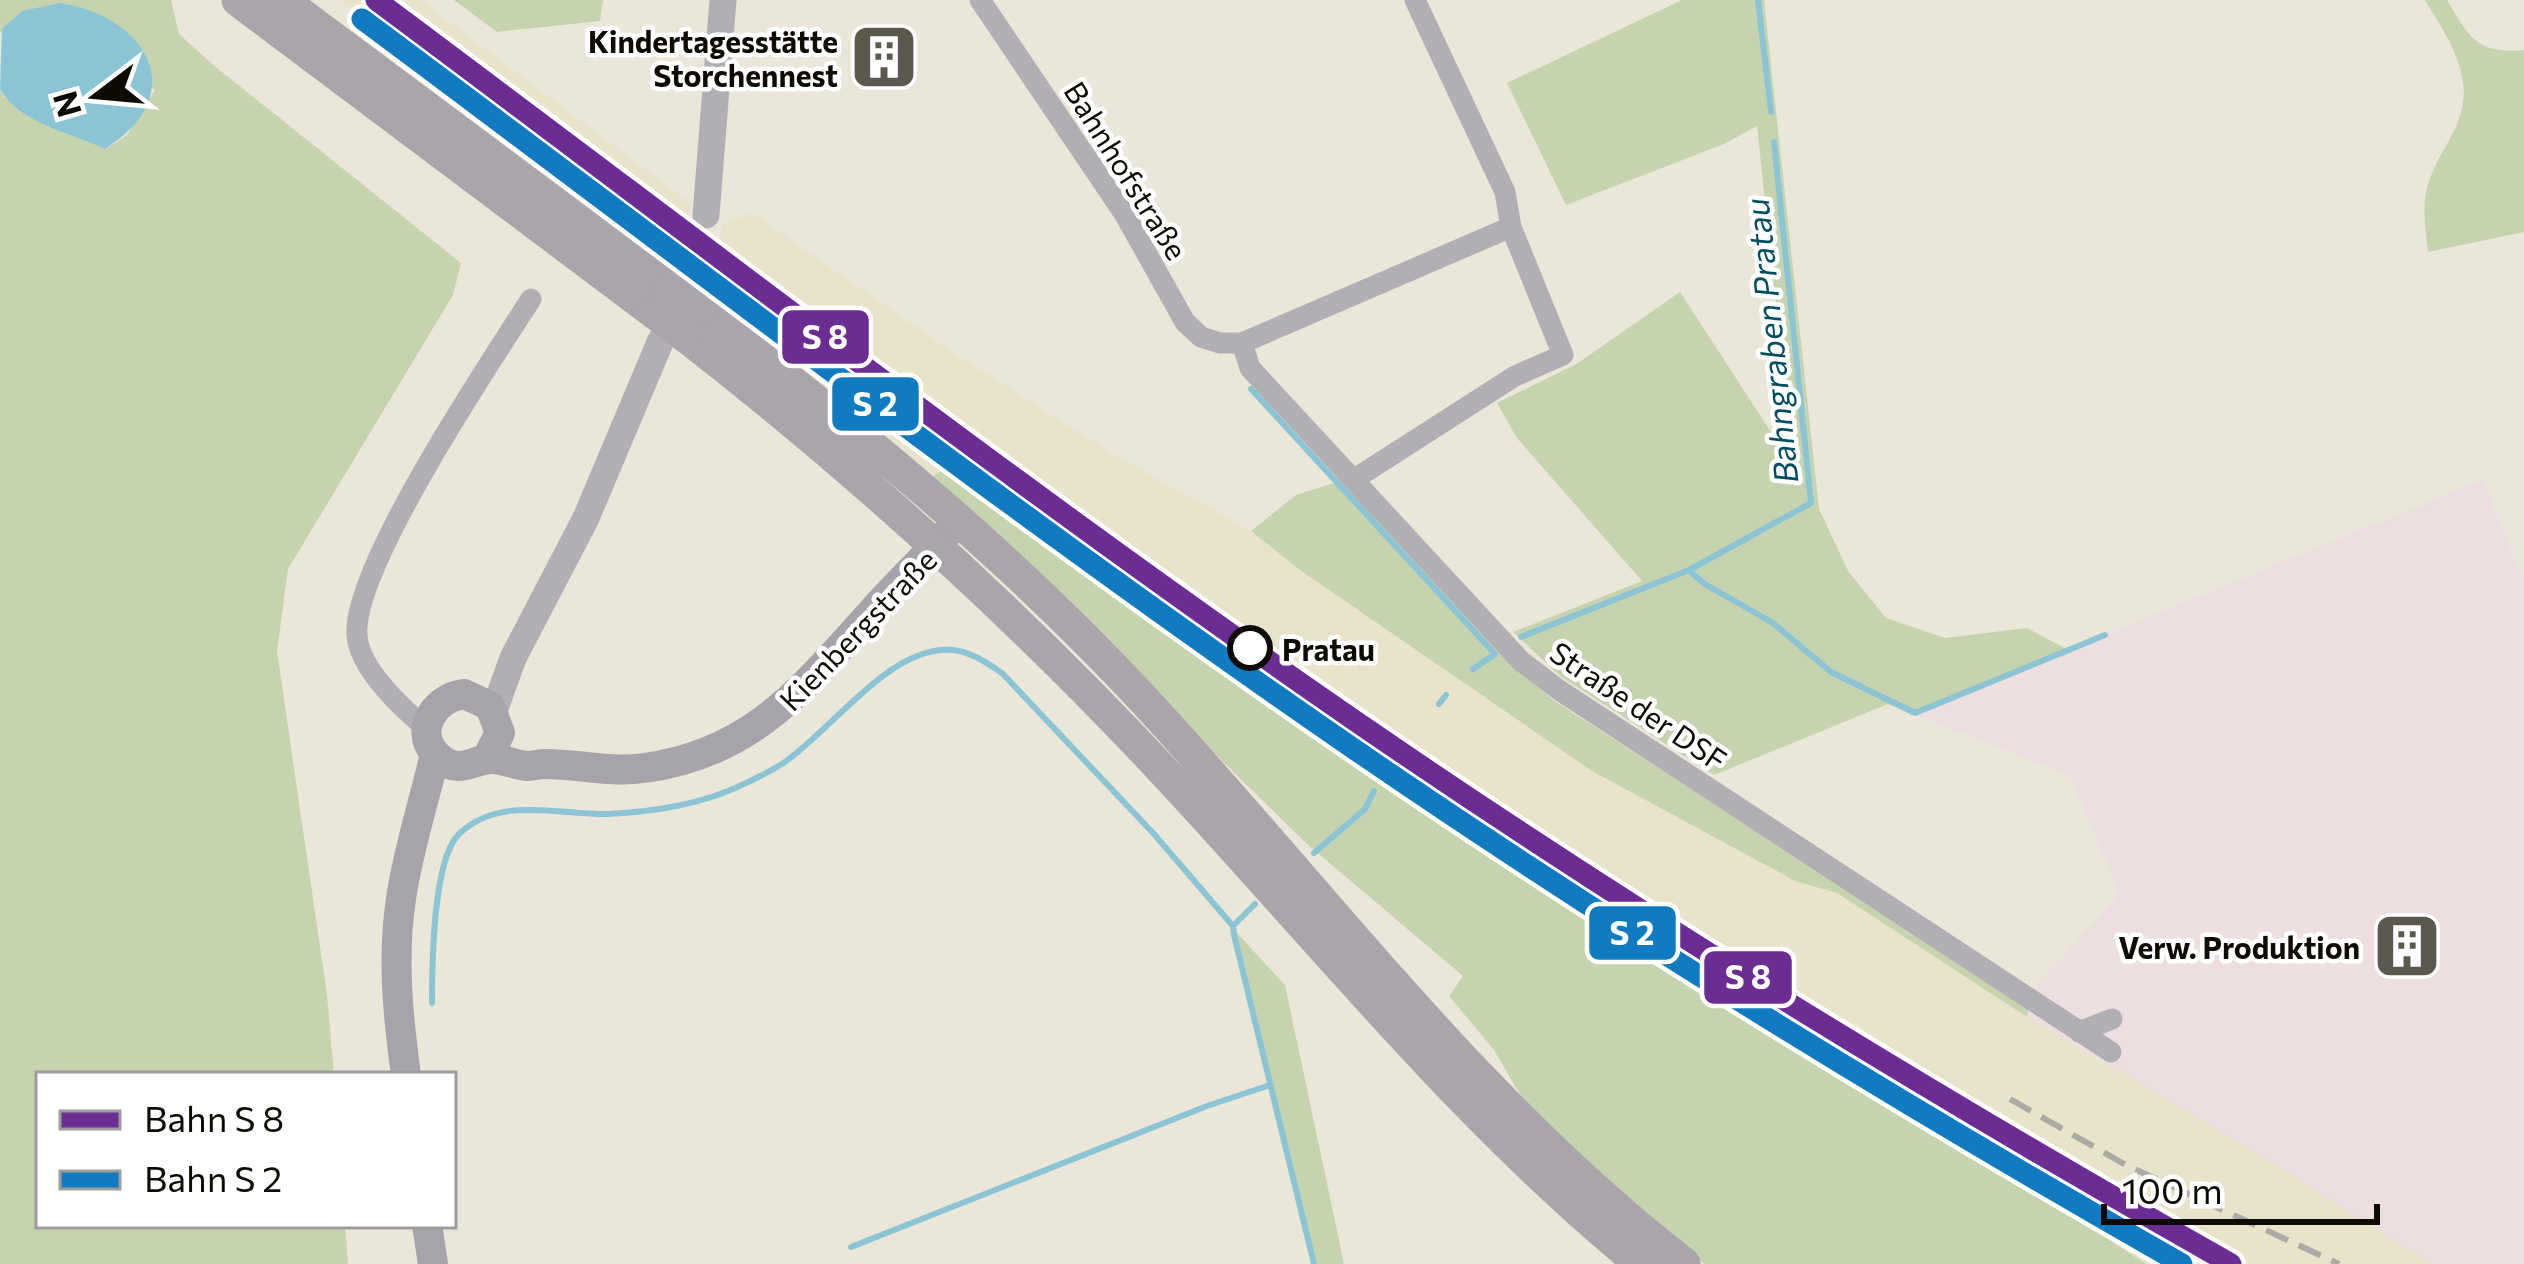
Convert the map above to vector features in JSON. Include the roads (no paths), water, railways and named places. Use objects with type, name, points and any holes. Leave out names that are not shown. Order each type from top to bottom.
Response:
[{"type":"main road","points":[[238,0],[819,403],[948,533],[1444,1082],[1532,1169],[1641,1264]]},
{"type":"main road","points":[[282,0],[678,302]]},
{"type":"main road","points":[[948,533],[1139,695],[1428,1026],[1503,1105],[1613,1207],[1684,1264]]},
{"type":"main road","name":"Kienbergstraße","points":[[444,730],[481,699],[494,734],[536,753],[541,763],[596,771],[692,758],[743,735],[794,699],[948,533]]},
{"type":"main road","points":[[444,730],[473,766],[494,734]]},
{"type":"main road","points":[[406,1072],[395,959],[401,895],[444,730]]},
{"type":"main road","points":[[427,1228],[433,1264]]},
{"type":"street","points":[[706,215],[723,0]]},
{"type":"street","name":"Bahnhofstraße","points":[[980,0],[1124,215],[1185,322],[1202,337],[1242,343]]},
{"type":"street","points":[[1356,478],[1515,376],[1563,355],[1511,227],[1505,192],[1415,0]]},
{"type":"street","points":[[1242,343],[1511,227]]},
{"type":"street","name":"Kienbergstraße","points":[[444,730],[374,676],[359,646],[357,614],[367,581],[407,503],[531,299]]},
{"type":"street","points":[[444,730],[529,621],[586,518],[678,302]]},
{"type":"street","name":"Straße der DSF","points":[[1242,343],[1250,368],[1489,628],[1559,691],[2111,1052]]},
{"type":"street","points":[[494,734],[529,621]]},
{"type":"street","points":[[2079,1032],[2112,1019]]},
{"type":"water","points":[[60,3],[115,23],[135,40],[148,60],[152,82],[147,104],[132,127],[105,149],[32,119],[0,89],[2,29],[22,11]]},
{"type":"waterway","name":"Bahngraben Pratau","points":[[1758,0],[1771,112]]},
{"type":"waterway","name":"Bahngraben Pratau","points":[[1521,637],[1689,570],[1811,503],[1774,142]]},
{"type":"waterway","points":[[1251,389],[1495,654],[1473,669]]},
{"type":"waterway","points":[[1689,570],[1773,623],[1831,672],[1915,713],[2105,635]]},
{"type":"waterway","points":[[432,1003],[436,914],[444,866],[459,834],[475,822],[511,811],[640,812],[718,795],[782,764],[884,675],[930,652],[967,653],[1002,673],[1154,834],[1233,926]]},
{"type":"waterway","name":"Bahngraben Pratau","points":[[1439,704],[1446,695]]},
{"type":"waterway","name":"Bahngraben Pratau","points":[[1314,853],[1365,809],[1374,791]]},
{"type":"waterway","name":"Bahngraben Pratau","points":[[1255,904],[1233,926],[1234,935],[1314,1264]]},
{"type":"waterway","points":[[851,1247],[1270,1085]]},
{"type":"railway","points":[[2010,1099],[2126,1165],[2339,1264]]},
{"type":"place","name":"Kindertagesstätte Storchennest","points":[[884,57]]},
{"type":"place","name":"Pratau","points":[[1250,648]]},
{"type":"place","name":"Verw. Produktion","points":[[2407,946]]}]
